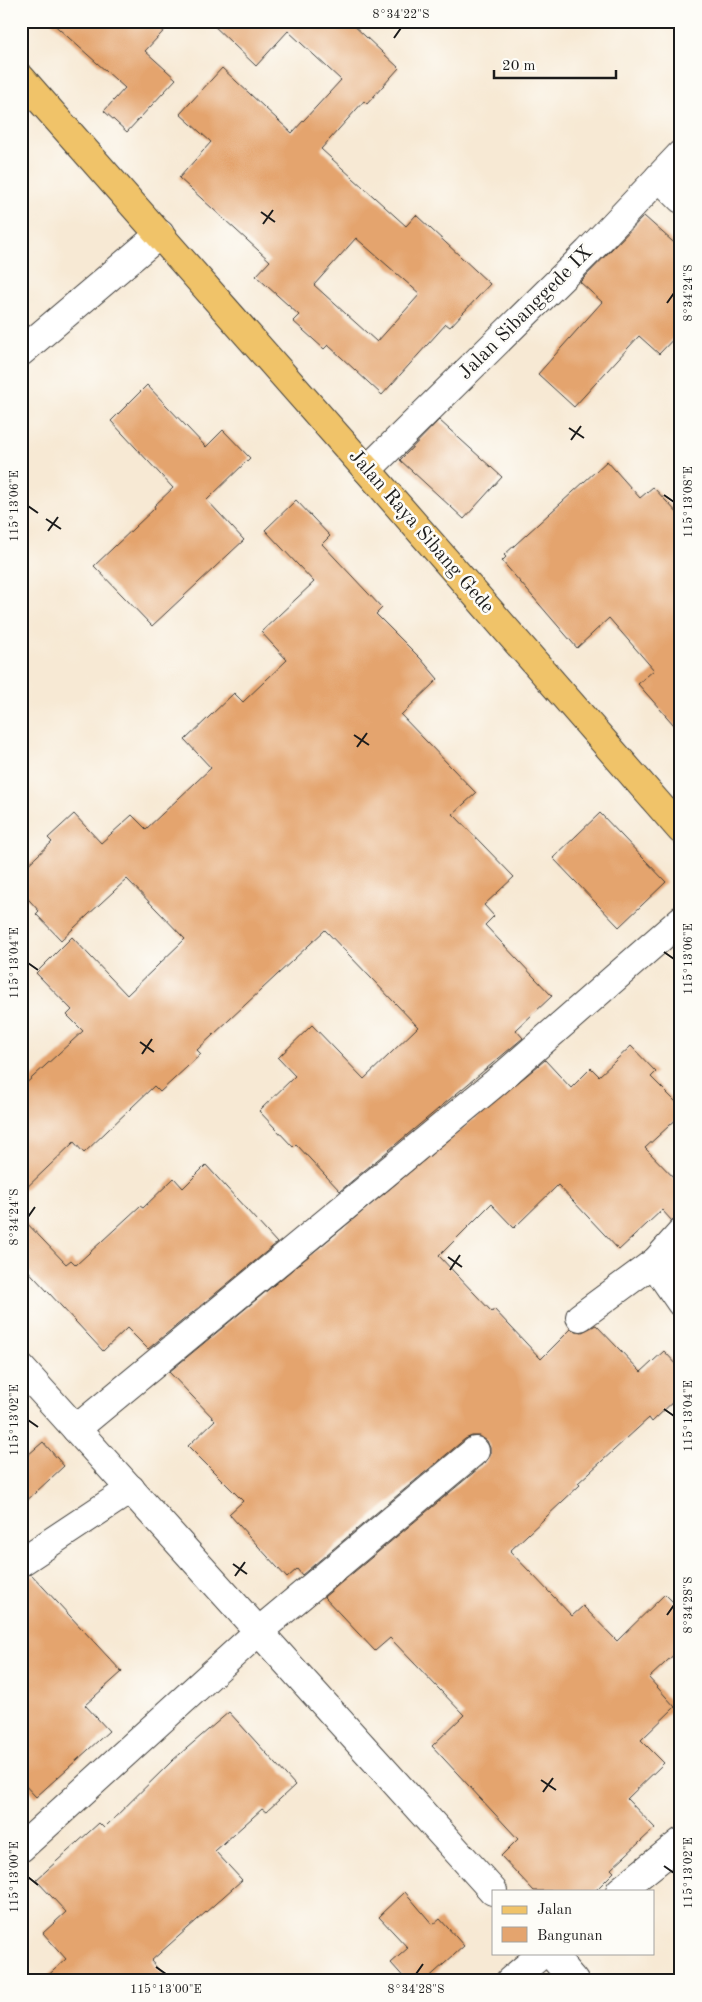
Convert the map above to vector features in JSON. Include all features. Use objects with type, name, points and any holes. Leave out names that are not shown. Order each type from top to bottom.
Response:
[{"type":"main road","name":"Jalan Raya Sibang Gede","points":[[21,78],[368,470],[681,830]]},
{"type":"street","name":"Jalan Sibanggede IX","points":[[368,470],[588,252],[681,154]]},
{"type":"street","points":[[659,177],[681,199]]},
{"type":"street","points":[[21,352],[160,234]]},
{"type":"street","points":[[76,1429],[488,1089],[681,920]]},
{"type":"street","points":[[580,1317],[656,1261],[681,1233]]},
{"type":"street","points":[[656,1261],[681,1303]]},
{"type":"street","points":[[21,1368],[493,1890]]},
{"type":"street","points":[[21,1848],[259,1630],[475,1451]]},
{"type":"street","points":[[21,1562],[131,1488]]},
{"type":"street","points":[[621,1890],[681,1842]]},
{"type":"street","points":[[510,1981],[542,1954]]},
{"type":"street","points":[[551,1954],[574,1981]]},
{"type":"building","points":[[50,21],[173,21],[145,51],[176,79],[127,132],[104,111],[125,88]]},
{"type":"building","points":[[209,21],[349,21],[399,68],[367,104],[364,101],[321,149],[406,226],[416,215],[490,284],[450,327],[446,324],[382,395],[328,345],[324,349],[293,321],[299,315],[256,276],[270,261],[179,178],[211,142],[180,114],[222,68],[292,133],[341,80],[288,31],[256,66]],"holes":[[[356,238],[420,294],[377,342],[314,285]]]},
{"type":"building","points":[[644,216],[681,249],[681,331],[659,354],[639,336],[574,407],[538,374],[602,302],[580,282]]},
{"type":"building","points":[[147,385],[206,447],[223,430],[250,458],[207,500],[244,540],[152,626],[94,566],[155,508],[154,506],[173,488],[111,421]]},
{"type":"building","points":[[439,420],[502,477],[464,519],[400,460]]},
{"type":"building","points":[[607,461],[640,498],[653,487],[681,517],[681,733],[638,684],[654,670],[609,618],[577,648],[502,561],[506,557],[504,555]]},
{"type":"building","points":[[296,500],[330,536],[322,544],[382,608],[376,614],[421,659],[438,679],[401,715],[476,793],[453,814],[514,877],[484,905],[494,916],[485,925],[552,996],[516,1030],[523,1038],[340,1191],[296,1144],[293,1147],[259,1111],[295,1076],[278,1058],[312,1025],[364,1079],[418,1027],[325,930],[197,1050],[201,1054],[160,1092],[154,1086],[84,1153],[74,1142],[21,1193],[21,1088],[83,1031],[67,1015],[72,1010],[36,973],[72,937],[127,995],[185,939],[127,879],[61,940],[36,914],[39,911],[21,891],[21,871],[52,842],[48,838],[74,814],[101,843],[132,815],[146,829],[211,768],[185,740],[234,693],[243,702],[287,660],[261,632],[314,582],[265,530]]},
{"type":"building","points":[[600,813],[666,882],[619,927],[553,858]]},
{"type":"building","points":[[631,1046],[656,1072],[651,1077],[681,1107],[681,1115],[645,1148],[681,1185],[681,1218],[672,1221],[662,1210],[619,1250],[558,1185],[514,1228],[491,1204],[439,1256],[492,1312],[494,1309],[541,1359],[571,1329],[582,1332],[596,1325],[641,1372],[664,1351],[681,1369],[681,1394],[652,1422],[649,1418],[578,1483],[580,1485],[510,1551],[572,1616],[583,1606],[617,1641],[665,1594],[681,1610],[681,1648],[649,1678],[675,1707],[641,1740],[664,1763],[627,1799],[655,1828],[611,1869],[614,1872],[596,1890],[533,1890],[501,1856],[518,1839],[432,1746],[464,1715],[390,1638],[375,1651],[324,1597],[485,1463],[490,1456],[490,1448],[487,1441],[480,1436],[472,1436],[465,1439],[302,1575],[297,1569],[287,1578],[229,1514],[243,1501],[188,1446],[215,1420],[169,1372],[545,1060],[571,1088],[591,1068],[599,1076]]},
{"type":"building","points":[[206,1165],[277,1243],[148,1349],[127,1328],[103,1351],[21,1263],[21,1217],[66,1264],[71,1260],[76,1265],[140,1206],[143,1208],[174,1178],[183,1188]]},
{"type":"building","points":[[43,1442],[64,1466],[21,1506],[21,1461]]},
{"type":"building","points":[[31,1574],[122,1672],[85,1705],[109,1731],[36,1797],[21,1781],[21,1578]]},
{"type":"building","points":[[229,1712],[295,1785],[266,1812],[262,1809],[215,1851],[242,1880],[151,1961],[169,1981],[42,1981],[66,1959],[43,1933],[66,1912],[36,1880],[99,1823],[104,1828],[173,1760]]},
{"type":"building","points":[[405,1892],[433,1925],[440,1919],[464,1946],[425,1981],[407,1981],[391,1963],[408,1948],[379,1917]]}]
